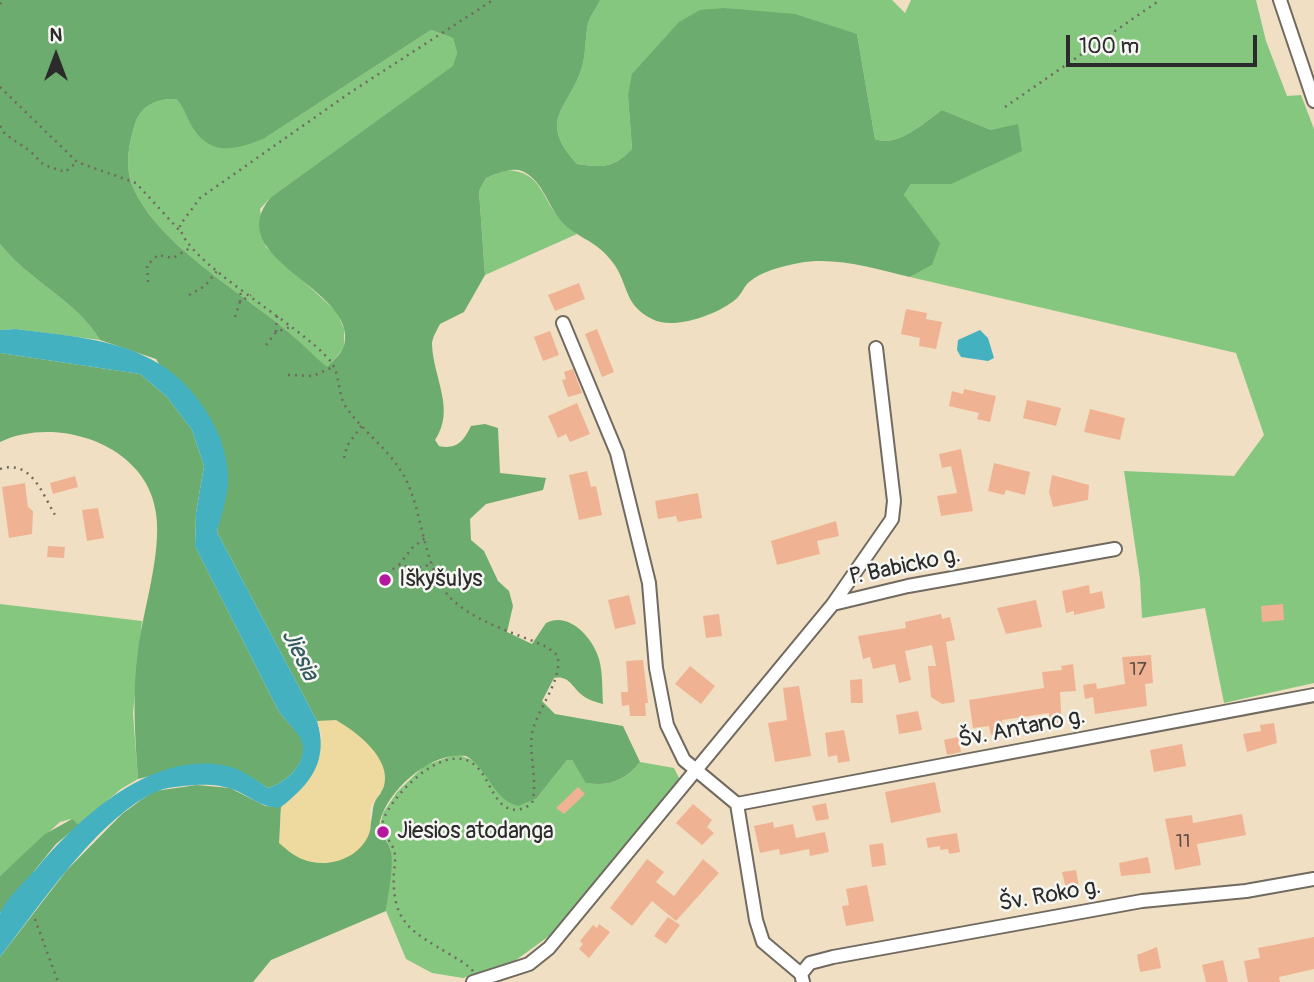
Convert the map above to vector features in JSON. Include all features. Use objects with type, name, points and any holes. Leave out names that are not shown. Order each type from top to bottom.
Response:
[{"type":"street","points":[[1280,0],[1314,101]]},
{"type":"street","points":[[563,323],[617,453],[649,583],[656,668],[667,725],[684,760],[737,804],[756,920],[764,942],[802,978]]},
{"type":"street","points":[[832,604],[892,519],[894,501],[876,348]]},
{"type":"street","name":"P. Babicko g.","points":[[475,981],[529,964],[549,948],[832,604],[908,586],[1115,549]]},
{"type":"street","name":"Šv. Antano g.","points":[[737,804],[1314,695]]},
{"type":"street","name":"Šv. Roko g.","points":[[802,978],[810,963],[834,957],[1142,901],[1246,891],[1314,878]]},
{"type":"path","points":[[0,4],[3,0]]},
{"type":"path","points":[[180,231],[184,216],[200,198],[361,85],[493,0]]},
{"type":"path","points":[[1005,107],[1160,0]]},
{"type":"path","points":[[0,87],[78,162],[136,183],[180,231],[190,248],[293,326],[333,367],[344,405],[387,451],[406,478],[433,564],[454,602],[557,654],[559,673],[532,730],[535,782],[532,803],[527,808],[510,809],[503,805],[471,762],[458,758],[445,759],[431,765],[416,777],[383,822],[383,832],[395,852],[394,901],[403,923],[469,966],[475,981]]},
{"type":"path","points":[[0,126],[5,134],[30,150],[44,165],[65,172],[78,162]]},
{"type":"path","points":[[148,282],[147,265],[158,256],[173,258],[190,248]]},
{"type":"path","points":[[189,295],[205,286],[217,271]]},
{"type":"path","points":[[234,317],[240,302],[240,288]]},
{"type":"path","points":[[240,302],[251,295]]},
{"type":"path","points":[[276,332],[277,314]]},
{"type":"path","points":[[266,345],[276,332],[293,326]]},
{"type":"path","points":[[288,375],[313,376],[333,367]]},
{"type":"path","points":[[344,458],[347,446],[362,425]]},
{"type":"path","points":[[0,469],[14,467],[31,474],[55,515]]},
{"type":"path","points":[[385,580],[387,573],[399,565],[412,548],[425,538]]},
{"type":"path","points":[[399,565],[416,568],[433,564]]},
{"type":"path","points":[[35,919],[58,982]]},
{"type":"green space","points":[[0,0],[600,0],[588,24],[582,67],[559,114],[557,124],[565,148],[577,164],[594,166],[613,163],[632,149],[628,96],[632,74],[679,22],[700,10],[724,8],[795,14],[857,34],[875,139],[884,141],[901,137],[942,110],[991,130],[1018,124],[1022,151],[951,184],[911,184],[904,195],[940,243],[932,265],[910,277],[841,262],[799,263],[773,269],[754,278],[736,299],[719,310],[695,319],[672,323],[652,319],[636,308],[619,272],[607,255],[564,224],[539,185],[529,175],[513,170],[486,178],[479,191],[485,275],[464,312],[440,324],[432,342],[444,405],[444,417],[435,440],[439,446],[450,447],[462,440],[471,426],[485,424],[498,428],[500,473],[546,478],[543,490],[486,504],[470,519],[471,540],[484,551],[498,581],[509,591],[513,606],[507,632],[532,644],[546,623],[563,621],[586,635],[596,651],[601,670],[603,704],[584,697],[563,678],[554,678],[542,701],[555,714],[623,726],[640,762],[623,778],[610,783],[594,784],[586,783],[572,760],[567,760],[537,798],[518,806],[502,797],[474,761],[466,756],[453,756],[426,765],[392,796],[380,821],[380,829],[390,847],[392,858],[386,911],[271,960],[253,982],[0,982],[0,957],[67,870],[122,814],[155,791],[197,785],[230,788],[265,806],[281,807],[280,843],[305,859],[324,862],[343,859],[358,848],[368,832],[374,804],[381,793],[336,721],[317,721],[217,532],[228,480],[156,359],[100,340],[79,314],[24,269],[0,244]],"holes":[[[431,30],[453,38],[457,53],[453,66],[271,197],[260,219],[262,239],[275,257],[332,307],[343,326],[344,346],[327,367],[292,335],[179,246],[142,204],[131,182],[128,160],[131,138],[138,117],[151,104],[176,99],[197,134],[206,142],[223,148],[243,146],[265,138]]]},
{"type":"green space","points":[[600,0],[892,0],[905,13],[911,0],[1256,0],[1266,41],[1287,96],[1301,95],[1314,129],[1314,683],[1224,703],[1205,608],[1142,618],[1140,579],[1124,471],[1234,476],[1264,435],[1236,353],[910,277],[932,265],[904,195],[911,184],[951,184],[991,130],[942,110],[901,137],[884,141],[875,139],[857,34],[724,8],[628,96],[632,149],[619,160],[607,165],[577,164],[565,148],[557,124],[559,114],[582,67],[588,24]]},
{"type":"green space","points":[[431,30],[453,38],[457,53],[454,66],[271,197],[260,209],[266,247],[337,312],[344,329],[344,348],[327,368],[292,335],[179,247],[159,226],[143,205],[129,175],[128,160],[133,131],[138,117],[146,107],[157,101],[176,99],[185,109],[190,123],[265,138]]},
{"type":"green space","points":[[507,170],[527,175],[534,181],[559,218],[577,234],[485,275],[479,191],[486,178]]},
{"type":"green space","points":[[0,244],[24,269],[79,314],[100,340],[16,329],[0,330]]},
{"type":"green space","points":[[0,353],[140,374],[167,397],[192,430],[204,466],[196,513],[195,546],[278,710],[302,741],[302,758],[284,780],[268,788],[249,776],[191,766],[138,779],[136,667],[154,564],[157,529],[156,513],[149,489],[136,469],[117,453],[72,434],[22,434],[0,442]]},
{"type":"green space","points":[[0,604],[142,621],[133,713],[138,779],[121,789],[79,825],[71,819],[60,822],[0,876]]},
{"type":"green space","points":[[456,754],[475,761],[486,774],[537,798],[567,760],[572,760],[587,783],[616,781],[640,762],[674,768],[680,780],[549,936],[512,963],[463,978],[432,973],[406,959],[386,911],[391,850],[380,826],[383,813],[397,792],[424,766]]},
{"type":"green space","points":[[72,819],[79,825],[56,844],[0,913],[0,876],[45,834]]},
{"type":"sand","points":[[336,720],[363,739],[378,756],[385,776],[384,786],[371,807],[370,831],[360,848],[352,855],[332,862],[312,862],[296,856],[279,843],[281,807],[296,795],[322,736],[317,721]]},
{"type":"water","points":[[16,329],[99,341],[148,358],[170,371],[190,390],[208,414],[222,446],[228,471],[227,493],[217,532],[317,721],[321,748],[315,770],[309,780],[281,807],[262,804],[228,788],[204,785],[163,789],[132,806],[90,844],[0,957],[0,914],[6,903],[75,827],[122,790],[148,776],[175,767],[203,763],[231,767],[268,788],[291,774],[303,750],[296,732],[278,710],[195,546],[196,513],[204,466],[192,430],[167,397],[140,374],[0,353],[0,330]]},
{"type":"water","points":[[980,330],[988,338],[994,358],[988,361],[961,357],[957,350],[958,340]]},
{"type":"building","points":[[579,283],[585,299],[555,311],[548,295]]},
{"type":"building","points":[[906,309],[927,313],[926,319],[942,322],[936,349],[919,346],[920,338],[901,334]]},
{"type":"building","points":[[597,329],[614,372],[602,377],[585,334]]},
{"type":"building","points":[[550,331],[559,355],[543,361],[534,337]]},
{"type":"building","points":[[573,369],[582,393],[568,397],[562,380],[566,379],[564,372]]},
{"type":"building","points":[[964,389],[996,396],[990,422],[977,419],[979,413],[949,406],[952,391],[963,394]]},
{"type":"building","points":[[1027,400],[1061,408],[1056,426],[1023,418]]},
{"type":"building","points":[[577,403],[590,434],[570,442],[566,434],[558,438],[548,416]]},
{"type":"building","points":[[1090,409],[1125,418],[1120,440],[1084,432]]},
{"type":"building","points":[[961,449],[973,511],[941,516],[937,496],[957,493],[951,466],[942,468],[939,454]]},
{"type":"building","points":[[994,463],[1030,472],[1025,495],[1006,490],[1004,495],[988,491]]},
{"type":"building","points":[[587,471],[591,487],[596,486],[602,515],[579,520],[569,475]]},
{"type":"building","points":[[1052,475],[1089,485],[1088,500],[1053,507],[1049,492]]},
{"type":"building","points":[[75,476],[78,487],[53,494],[50,483]]},
{"type":"building","points":[[25,483],[28,507],[33,511],[32,534],[9,538],[2,487]]},
{"type":"building","points":[[698,493],[702,518],[678,522],[676,516],[658,519],[655,501]]},
{"type":"building","points":[[98,508],[104,538],[87,541],[82,510]]},
{"type":"building","points":[[836,521],[839,536],[817,541],[820,554],[777,565],[771,541]]},
{"type":"building","points":[[48,546],[65,547],[64,558],[47,557]]},
{"type":"building","points":[[1089,585],[1090,594],[1102,591],[1105,608],[1074,615],[1074,611],[1066,613],[1062,591]]},
{"type":"building","points":[[629,595],[636,624],[615,629],[608,600]]},
{"type":"building","points":[[1036,600],[1042,627],[1006,634],[997,608]]},
{"type":"building","points":[[1283,604],[1284,620],[1262,622],[1261,606]]},
{"type":"building","points":[[719,614],[722,636],[706,638],[703,616]]},
{"type":"building","points":[[941,614],[942,619],[950,617],[955,640],[946,642],[955,702],[942,704],[931,697],[928,666],[936,666],[932,645],[905,651],[911,680],[899,683],[895,664],[873,669],[870,657],[863,659],[858,636],[906,628],[905,622]]},
{"type":"building","points":[[1151,655],[1153,683],[1145,684],[1147,706],[1095,714],[1093,697],[1085,699],[1083,685],[1096,683],[1097,689],[1125,684],[1122,657]]},
{"type":"building","points":[[643,660],[648,703],[645,703],[646,716],[630,716],[629,705],[622,706],[621,692],[628,692],[626,661]]},
{"type":"building","points":[[1073,664],[1076,691],[1060,692],[1062,729],[1049,729],[1049,713],[1002,720],[1004,733],[991,735],[989,726],[973,728],[969,700],[1044,688],[1042,672],[1062,670],[1061,666]]},
{"type":"building","points":[[690,666],[715,686],[701,704],[675,684]]},
{"type":"building","points":[[862,679],[863,703],[851,703],[850,680]]},
{"type":"building","points":[[799,686],[811,756],[775,762],[768,723],[787,720],[783,688]]},
{"type":"building","points":[[918,711],[922,730],[899,734],[896,715]]},
{"type":"building","points":[[1274,723],[1277,743],[1247,752],[1243,734],[1261,731],[1260,725]]},
{"type":"building","points":[[844,730],[850,761],[838,763],[837,755],[828,757],[825,733]]},
{"type":"building","points":[[958,737],[961,752],[947,755],[944,740]]},
{"type":"building","points":[[1182,744],[1186,766],[1154,772],[1150,750]]},
{"type":"building","points":[[935,782],[941,812],[891,823],[885,792]]},
{"type":"building","points":[[578,787],[585,794],[564,814],[556,808]]},
{"type":"building","points":[[826,803],[829,819],[816,821],[812,806]]},
{"type":"building","points":[[693,804],[712,820],[707,827],[714,833],[702,845],[676,823]]},
{"type":"building","points":[[1242,814],[1246,835],[1197,844],[1201,865],[1175,870],[1165,819],[1192,815],[1193,823]]},
{"type":"building","points":[[773,822],[774,828],[793,824],[796,838],[825,832],[829,852],[810,856],[809,849],[780,855],[779,849],[760,853],[754,826]]},
{"type":"building","points":[[957,833],[960,852],[949,854],[948,849],[940,850],[940,846],[928,848],[926,838]]},
{"type":"building","points":[[883,843],[886,865],[872,867],[869,845]]},
{"type":"building","points":[[1148,857],[1151,873],[1121,876],[1119,863]]},
{"type":"building","points":[[647,859],[664,872],[656,882],[674,896],[703,859],[719,873],[676,921],[652,901],[632,926],[610,908]]},
{"type":"building","points":[[1076,870],[1079,887],[1066,889],[1062,872]]},
{"type":"building","points":[[867,885],[874,921],[846,926],[842,906],[849,905],[846,889]]},
{"type":"building","points":[[668,917],[680,925],[666,944],[654,936]]},
{"type":"building","points":[[599,924],[610,932],[589,958],[579,949],[583,944],[580,941],[593,925],[597,928]]},
{"type":"building","points":[[1314,937],[1314,969],[1279,977],[1280,982],[1248,982],[1244,961],[1260,958],[1258,948]]},
{"type":"building","points":[[1157,947],[1161,968],[1140,972],[1137,955]]},
{"type":"building","points":[[1223,960],[1228,982],[1206,982],[1202,965]]},
{"type":"place","name":"Iškyšulys","points":[[385,580]]},
{"type":"place","name":"Jiesios atodanga","points":[[383,832]]},
{"type":"water label","name":"Jiesia","points":[[299,655]]}]
